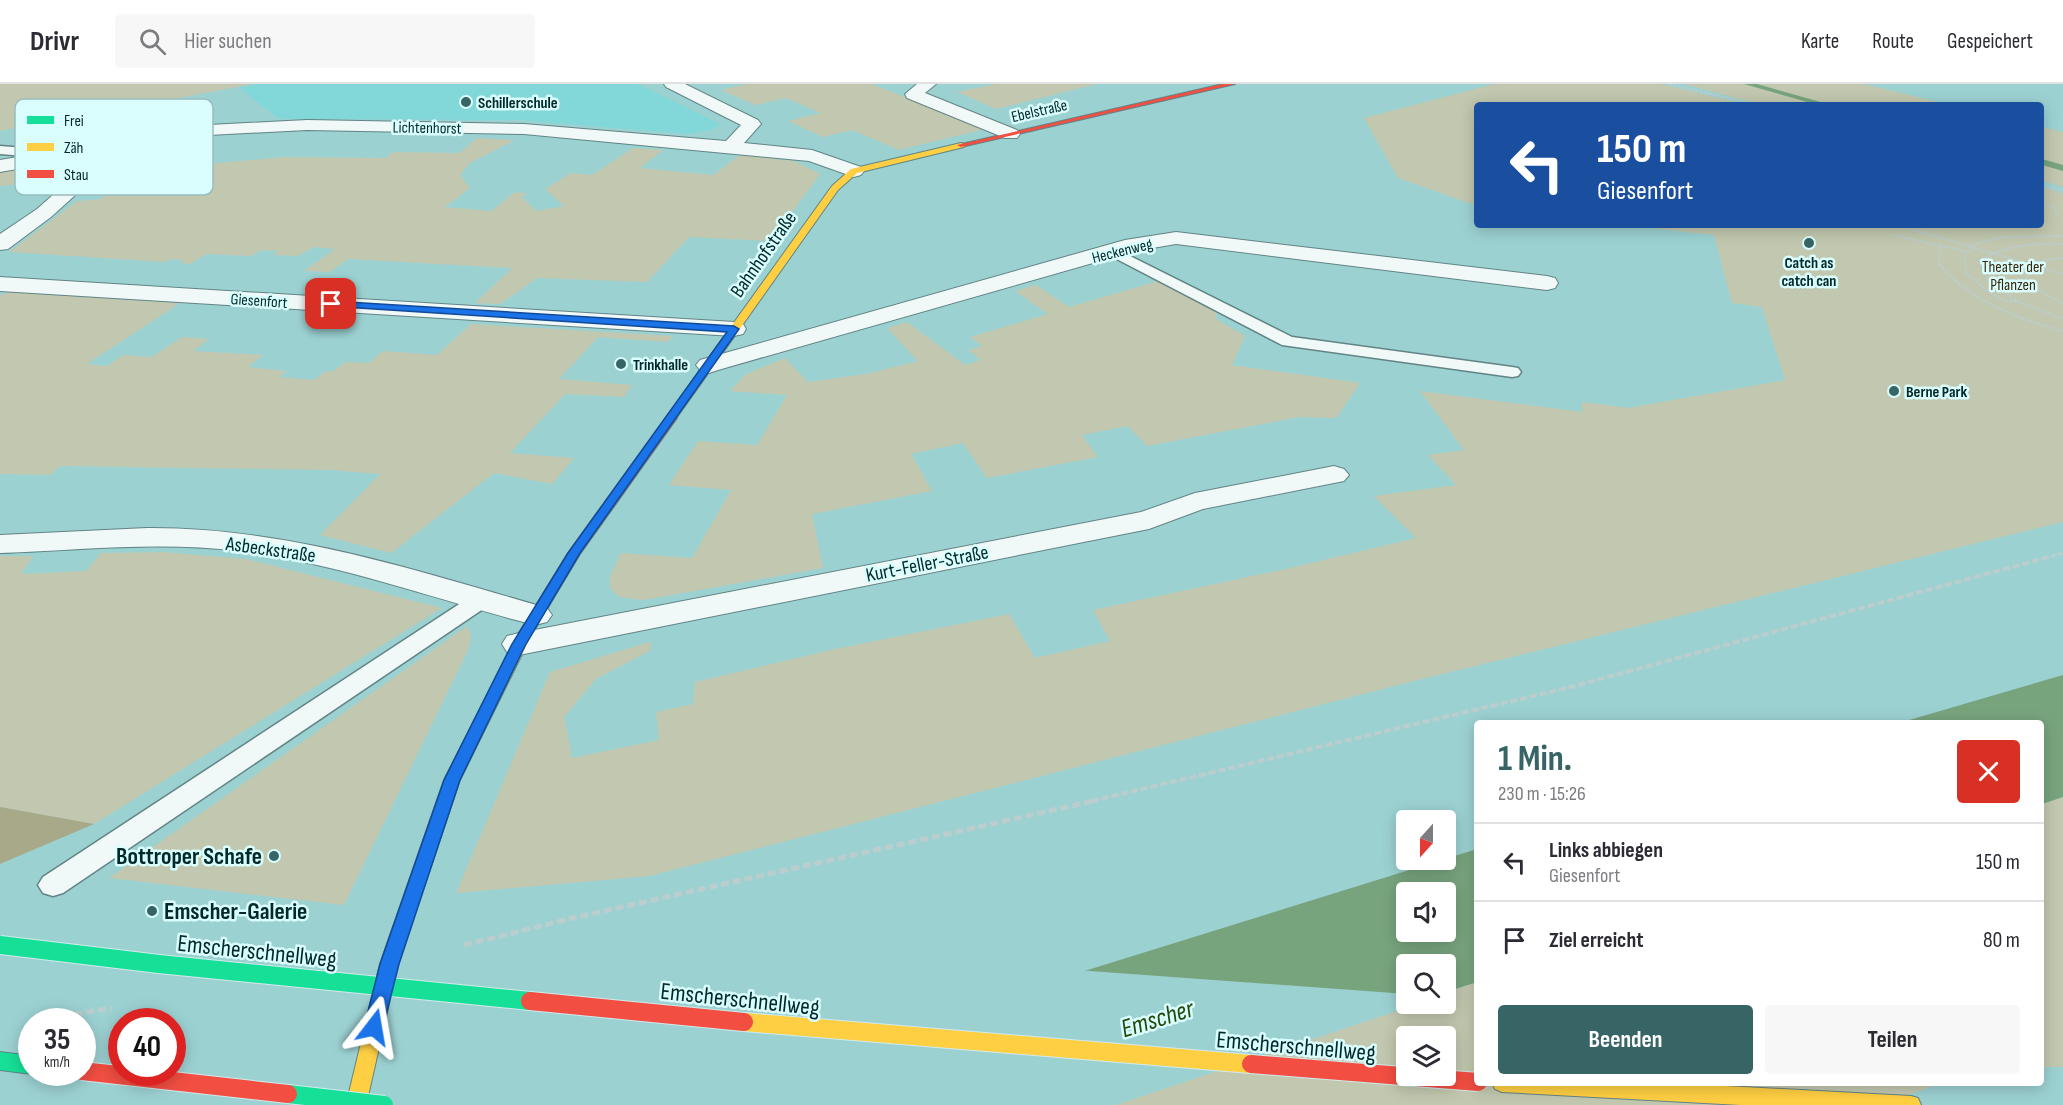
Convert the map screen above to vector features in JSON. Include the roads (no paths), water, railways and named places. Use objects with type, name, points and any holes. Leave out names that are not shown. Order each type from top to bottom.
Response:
[{"type":"main road","name":"Ebelstraße","points":[[854,171],[1232,84]]},
{"type":"main road","name":"Bahnhofstraße","points":[[356,1105],[389,964],[452,780],[519,644],[574,553],[835,188],[854,171]]},
{"type":"main road","name":"Emscherschnellweg","points":[[0,945],[856,1033],[1474,1082]]},
{"type":"main road","points":[[0,1060],[18,1063]]},
{"type":"main road","points":[[96,1073],[384,1105]]},
{"type":"main road","points":[[1558,1086],[1911,1105]]},
{"type":"street","points":[[672,84],[752,124],[732,146]]},
{"type":"street","points":[[928,84],[913,94],[1011,134]]},
{"type":"street","name":"Lichtenhorst","points":[[213,130],[307,125],[524,129],[732,146],[812,156],[854,171]]},
{"type":"street","name":"Lichtenhorst","points":[[0,166],[15,163]]},
{"type":"street","points":[[0,244],[44,213],[64,195]]},
{"type":"street","name":"Heckenweg","points":[[709,365],[1133,245],[1176,238],[1547,283]]},
{"type":"street","name":"Giesenfort","points":[[0,284],[734,329]]},
{"type":"street","name":"Kurt-Feller-Straße","points":[[519,644],[1149,520],[1195,502],[1334,475]]},
{"type":"street","name":"Asbeckstraße","points":[[0,544],[197,538],[269,546],[326,557],[535,615]]},
{"type":"lane","points":[[0,150],[15,151]]},
{"type":"lane","points":[[1112,251],[1288,340],[1512,372]]},
{"type":"lane","points":[[53,885],[481,600]]},
{"type":"water","points":[[2063,675],[2063,797],[2044,803],[2044,720],[1909,720]]},
{"type":"water","name":"Emscher","points":[[1474,850],[1474,983],[1456,989],[1456,954],[1396,954],[1396,1005],[653,1105],[1409,870],[1456,870],[1456,856]]},
{"type":"waterway","points":[[1748,84],[1816,102]]},
{"type":"waterway","points":[[2044,163],[2063,168]]},
{"type":"place","name":"Schillerschule","points":[[466,102]]},
{"type":"place","name":"Catch as catch can","points":[[1809,243]]},
{"type":"place","name":"Trinkhalle","points":[[621,364]]},
{"type":"place","name":"Berne Park","points":[[1894,391]]},
{"type":"place","name":"Bottroper Schafe","points":[[274,856]]},
{"type":"place","name":"Emscher-Galerie","points":[[152,911]]},
{"type":"park label","name":"Theater der Pflanzen","points":[[2013,275]]}]
